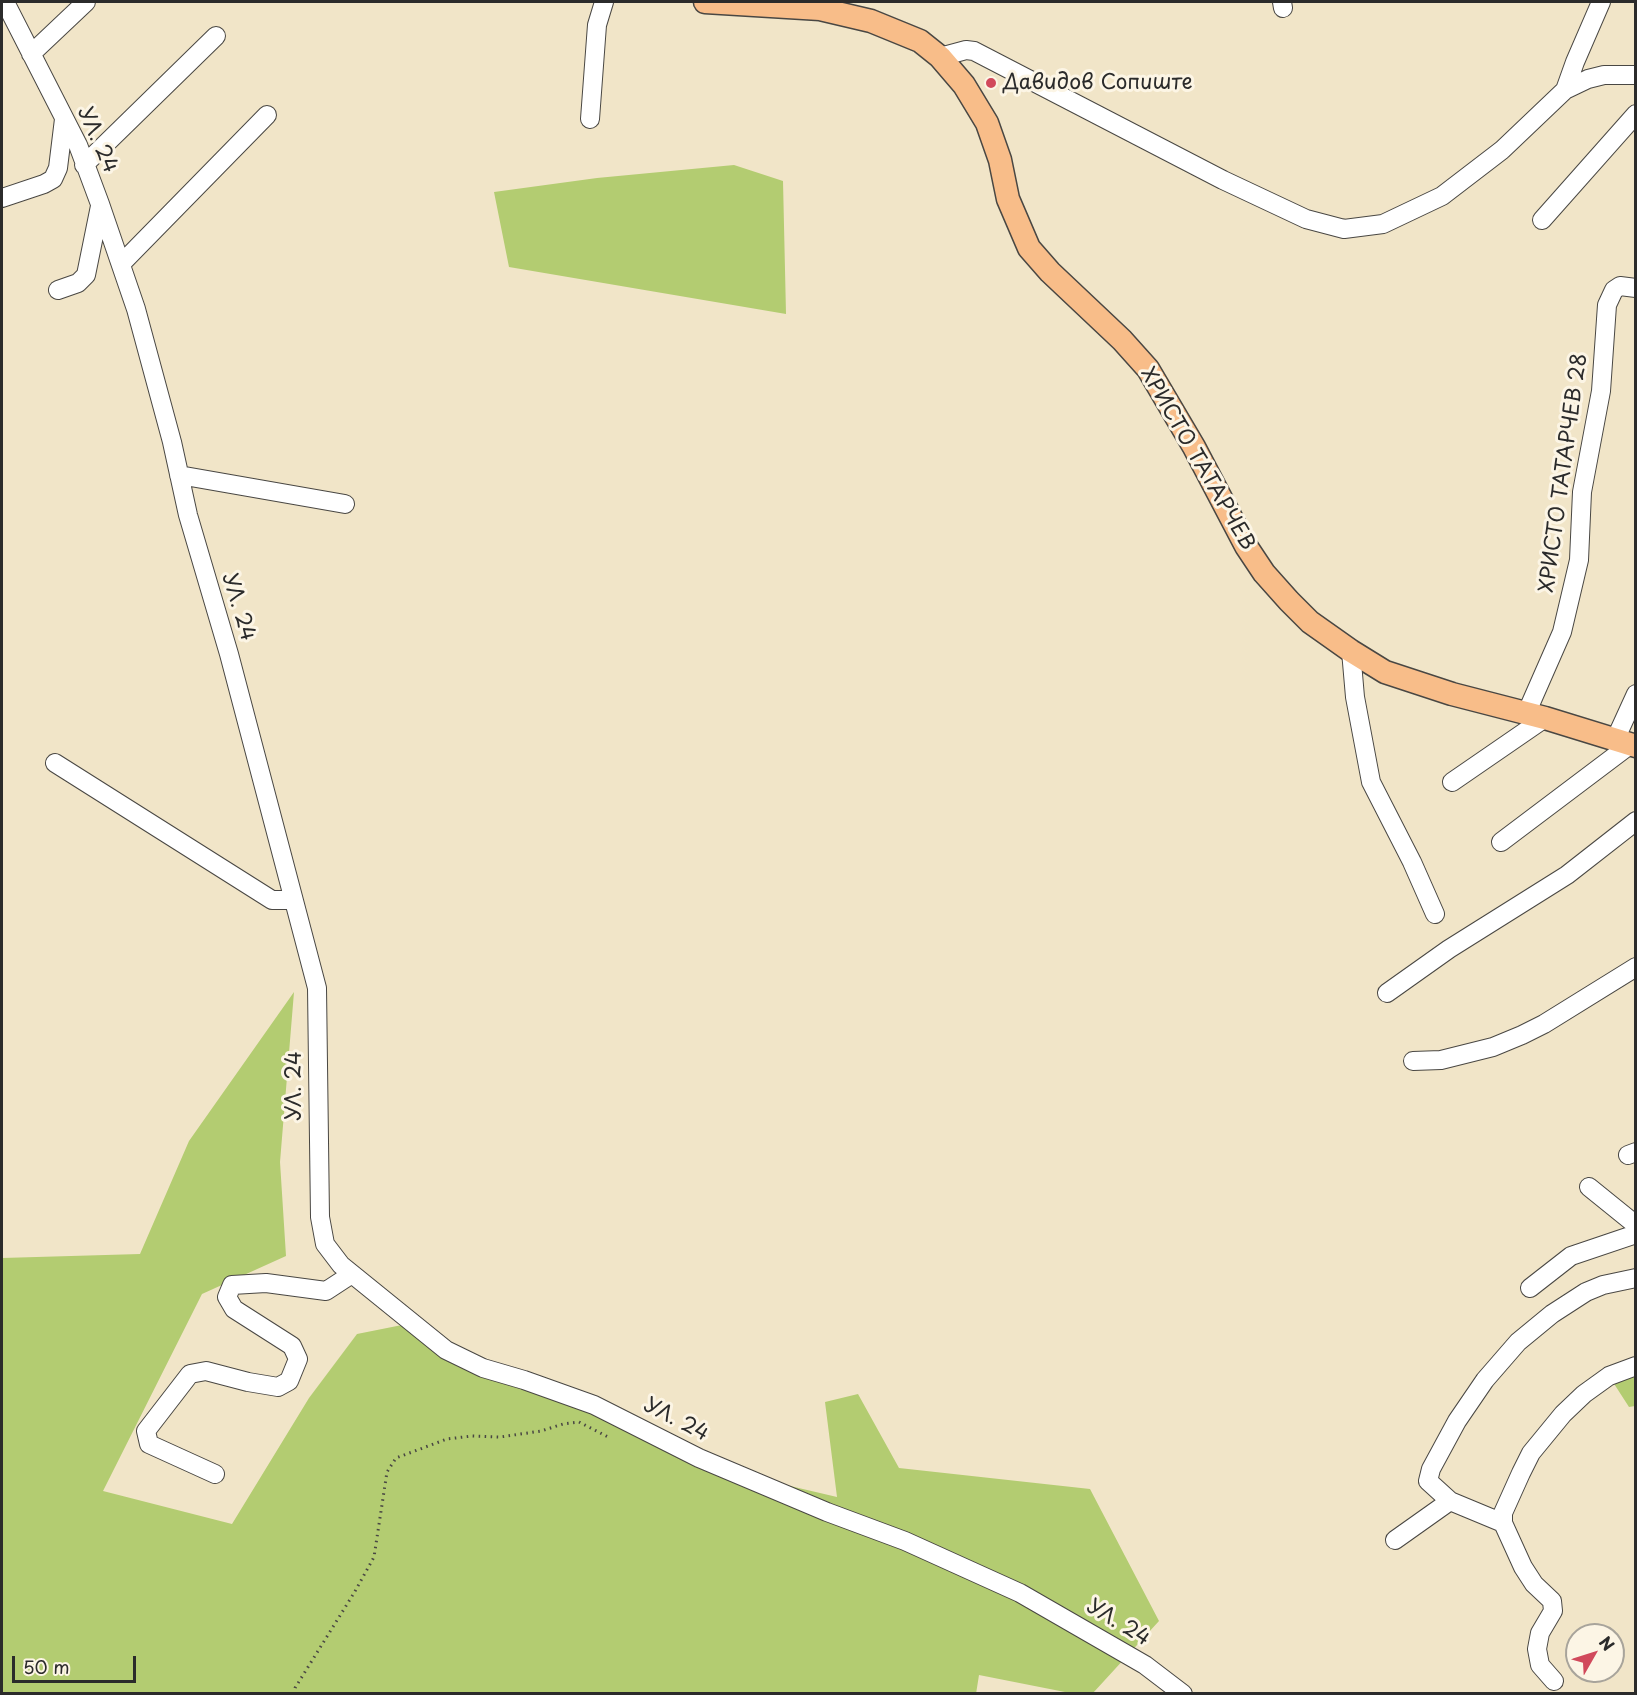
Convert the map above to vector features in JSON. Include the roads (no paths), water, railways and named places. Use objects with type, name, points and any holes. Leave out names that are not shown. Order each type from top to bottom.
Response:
[{"type":"main road","name":"ХРИСТО ТАТАРЧЕВ","points":[[705,2],[820,9],[872,21],[920,40],[940,57],[964,85],[987,123],[1000,160],[1008,199],[1029,248],[1050,272],[1122,340],[1148,369],[1194,447],[1246,546],[1264,573],[1310,622],[1385,672],[1458,696],[1627,743]]},
{"type":"street","name":"УЛ. 24","points":[[5,2],[78,145],[136,309],[172,441],[188,515],[229,654],[317,988],[320,1217],[325,1244],[341,1265],[446,1350],[483,1368],[594,1405],[699,1458],[827,1512],[905,1540],[1020,1593],[1145,1665],[1183,1694]]},
{"type":"street","points":[[31,54],[86,2]]},
{"type":"street","points":[[590,119],[597,25],[604,2]]},
{"type":"street","points":[[1565,90],[1601,2]]},
{"type":"street","points":[[84,165],[216,36]]},
{"type":"street","points":[[940,57],[966,50],[974,51],[1223,180],[1306,219],[1344,229],[1383,224],[1442,196],[1502,150],[1565,90],[1588,79],[1604,75],[1635,75]]},
{"type":"street","points":[[1542,220],[1635,114]]},
{"type":"street","points":[[121,264],[267,115]]},
{"type":"street","points":[[2,198],[54,179],[58,168],[64,119]]},
{"type":"street","points":[[58,290],[78,284],[86,275],[100,204]]},
{"type":"street","name":"ХРИСТО ТАТАРЧЕВ 28","points":[[1535,716],[1562,632],[1579,560],[1582,492],[1601,391],[1607,305],[1614,290],[1620,286],[1635,288]]},
{"type":"street","points":[[179,475],[345,504]]},
{"type":"street","points":[[1351,651],[1355,697],[1371,782],[1412,862],[1435,914]]},
{"type":"street","points":[[1501,842],[1627,743],[1635,694]]},
{"type":"street","points":[[1452,782],[1535,716]]},
{"type":"street","points":[[56,763],[272,900],[294,900]]},
{"type":"street","points":[[1387,993],[1449,949],[1567,875],[1635,821]]},
{"type":"street","points":[[1413,1061],[1441,1060],[1493,1047],[1522,1035],[1544,1024],[1635,967]]},
{"type":"street","points":[[1589,1186],[1635,1225]]},
{"type":"street","points":[[1530,1288],[1571,1256],[1635,1234]]},
{"type":"street","points":[[215,1474],[149,1444],[146,1431],[190,1374],[207,1371],[278,1387],[289,1381],[298,1359],[292,1346],[234,1309],[227,1297],[232,1285],[266,1282],[326,1291],[352,1274]]},
{"type":"street","points":[[1503,1523],[1450,1501],[1428,1480],[1431,1468],[1457,1421],[1485,1380],[1518,1342],[1563,1306],[1603,1285],[1635,1278]]},
{"type":"street","points":[[1554,1681],[1540,1665],[1537,1649],[1540,1633],[1553,1611],[1552,1601],[1534,1584],[1523,1567],[1503,1523],[1506,1504],[1531,1453],[1546,1433],[1584,1394],[1609,1376],[1635,1366]]},
{"type":"street","points":[[1395,1540],[1450,1501]]},
{"type":"place","name":"Давидов Сопиште","points":[[991,83]]}]
